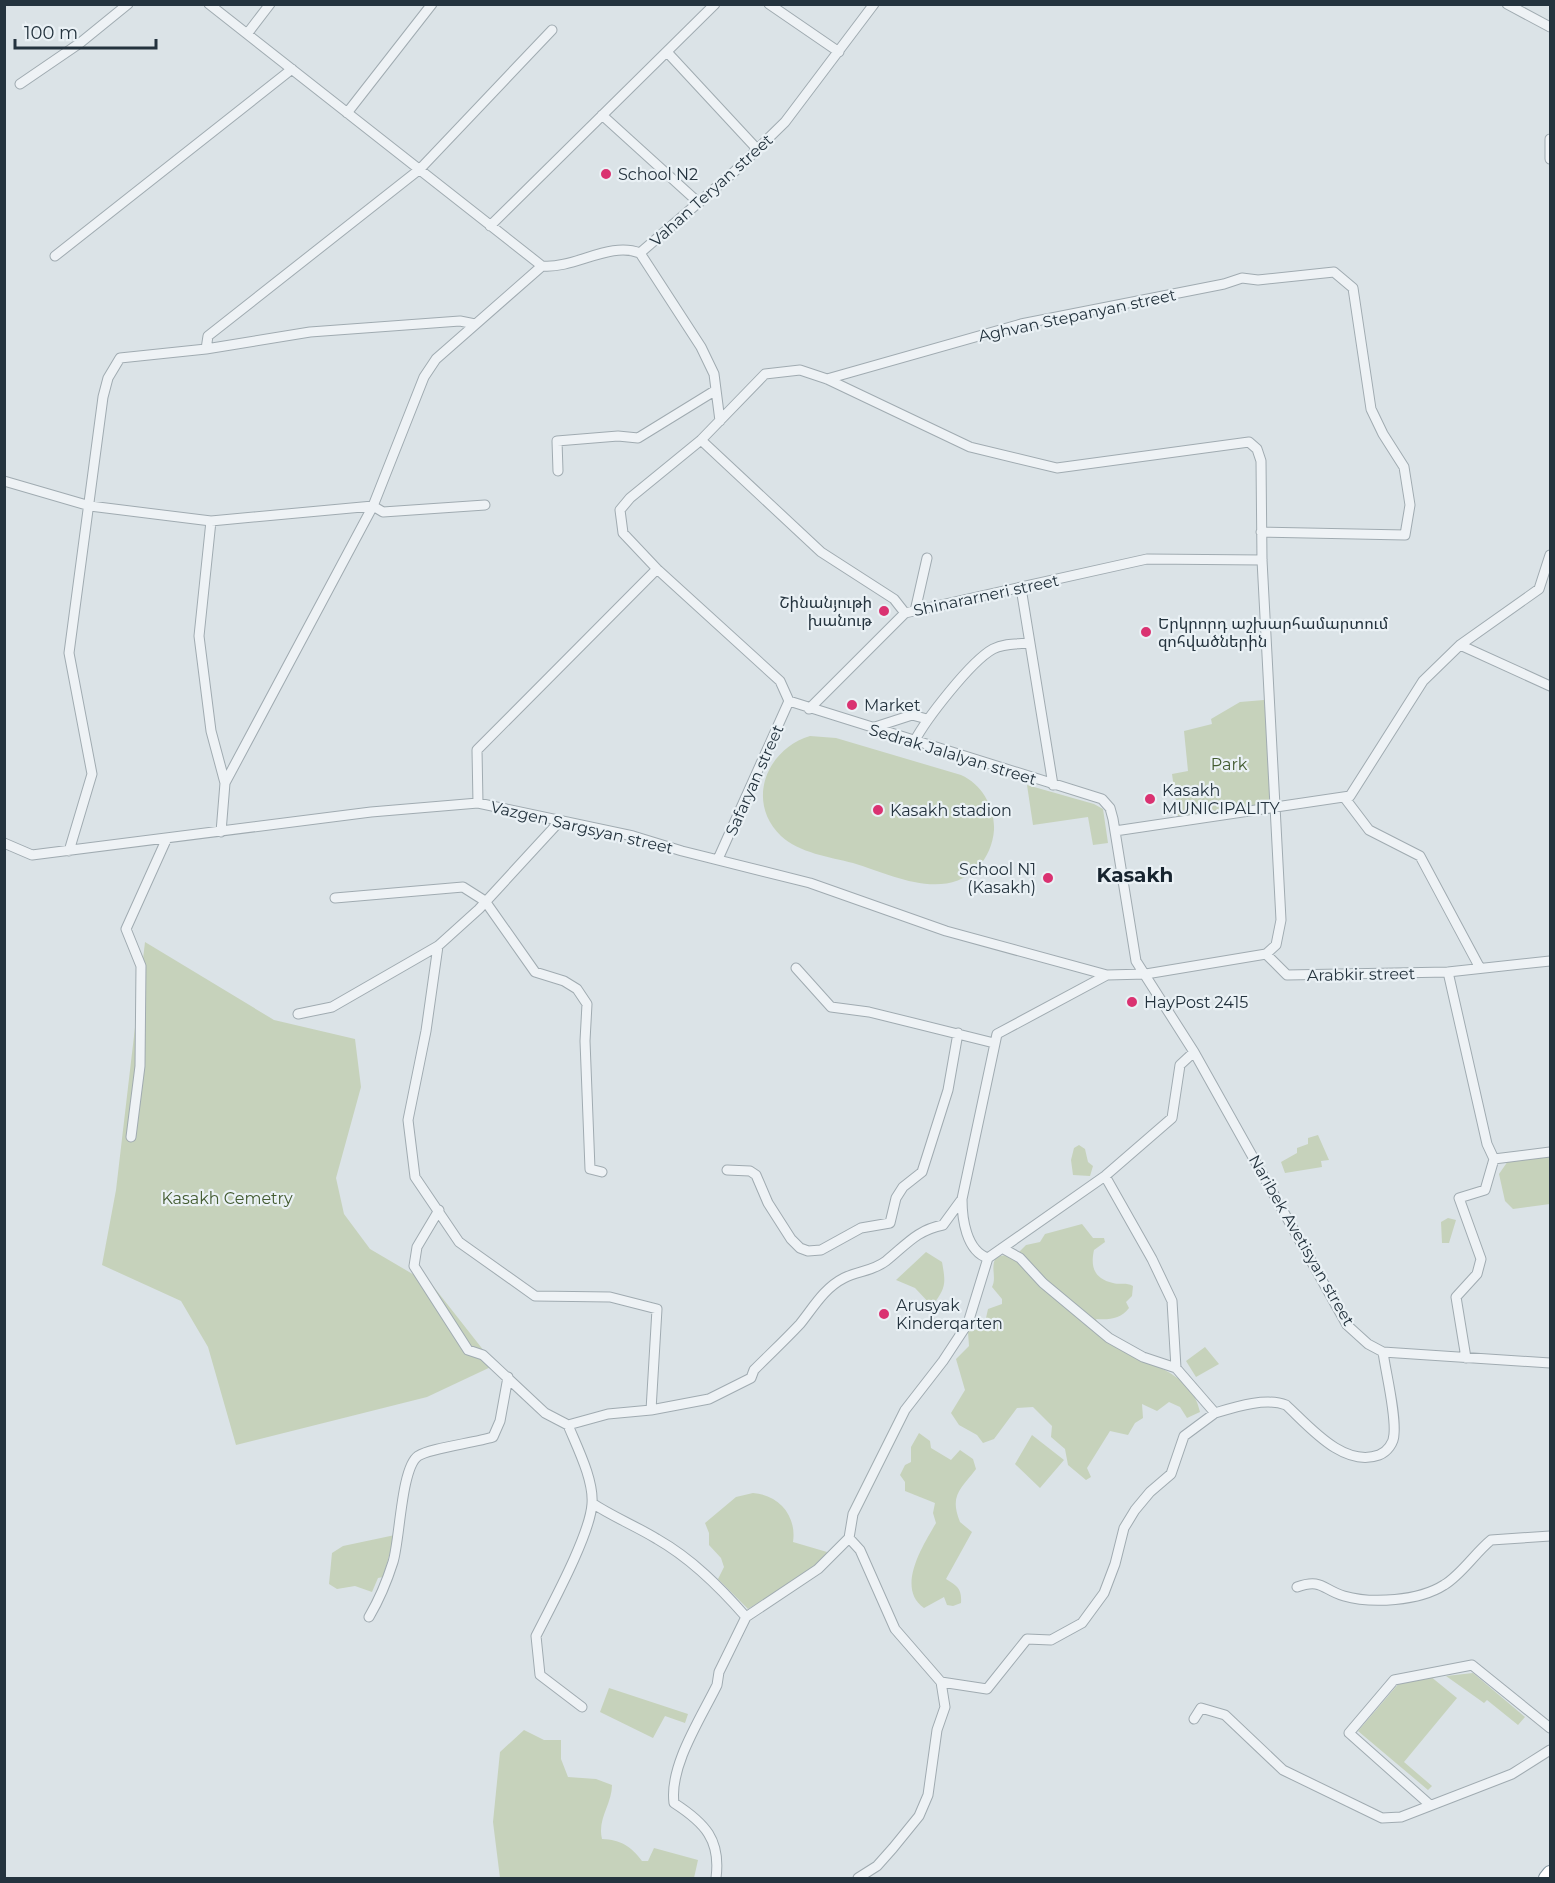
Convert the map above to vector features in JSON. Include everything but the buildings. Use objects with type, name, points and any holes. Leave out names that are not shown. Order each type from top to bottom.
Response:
[{"type":"highway","points":[[1546,1878],[1551,1873]]},
{"type":"street","points":[[20,84],[80,43],[128,4]]},
{"type":"street","points":[[209,4],[542,266]]},
{"type":"street","points":[[247,34],[270,4]]},
{"type":"street","points":[[347,113],[432,4]]},
{"type":"street","points":[[490,226],[715,4]]},
{"type":"street","points":[[769,4],[782,8],[839,52]]},
{"type":"street","name":"Vahan Teryan street","points":[[720,420],[714,374],[701,347],[640,253],[785,122],[874,4]]},
{"type":"street","points":[[1507,4],[1551,27]]},
{"type":"street","points":[[206,349],[207,336],[420,169],[552,30]]},
{"type":"street","points":[[667,52],[757,149]]},
{"type":"street","points":[[55,256],[292,69]]},
{"type":"street","points":[[602,116],[699,202]]},
{"type":"street","points":[[1551,139],[1551,159]]},
{"type":"street","points":[[225,783],[373,506],[424,377],[436,359],[542,266],[568,265],[629,249],[640,253]]},
{"type":"street","name":"Aghvan Stepanyan street","points":[[827,379],[1021,324],[1224,284],[1242,278],[1258,280],[1334,272],[1353,288],[1371,408],[1383,434],[1404,466],[1410,505],[1405,535],[1261,532]]},
{"type":"street","points":[[69,851],[92,774],[69,653],[103,397],[108,378],[120,358],[206,349],[310,332],[460,321],[475,324]]},
{"type":"street","points":[[789,701],[780,681],[657,569],[623,533],[620,510],[630,498],[701,440],[765,374],[800,370],[827,379],[970,447],[1057,468],[1249,442],[1257,449],[1261,462],[1262,560],[1281,920],[1276,945],[1266,954],[1146,974]]},
{"type":"street","points":[[558,471],[557,441],[618,436],[638,438],[716,390]]},
{"type":"street","name":"Shinararneri street","points":[[701,440],[821,552],[894,599],[910,612],[1147,559],[1262,560]]},
{"type":"street","points":[[4,482],[90,506],[212,522],[373,506],[383,512],[485,505]]},
{"type":"street","points":[[212,522],[199,636],[211,731],[225,783],[221,832]]},
{"type":"street","points":[[1115,831],[1350,796],[1423,681],[1460,645],[1539,589],[1551,555]]},
{"type":"street","points":[[809,709],[910,612],[927,558]]},
{"type":"street","points":[[478,804],[477,750],[657,569]]},
{"type":"street","points":[[1021,588],[1053,785]]},
{"type":"street","points":[[915,742],[927,719],[986,654],[1003,645],[1030,643]]},
{"type":"street","points":[[1460,645],[1551,686]]},
{"type":"street","name":"Sedrak Jalalyan street","points":[[789,701],[1102,799],[1110,808],[1115,831],[1136,961],[1146,974]]},
{"type":"street","name":"Safaryan street","points":[[718,859],[789,701]]},
{"type":"street","points":[[872,728],[912,715],[927,719]]},
{"type":"street","points":[[1344,797],[1368,830],[1403,845],[1419,856],[1480,968]]},
{"type":"street","name":"Vazgen Sargsyan street","points":[[4,843],[32,855],[371,812],[478,804],[529,812],[559,822],[633,836],[810,882],[946,931],[1107,975],[1146,974]]},
{"type":"street","points":[[298,1014],[332,1007],[438,946],[485,901],[559,822]]},
{"type":"street","points":[[131,1137],[140,1066],[141,966],[126,929],[166,838]]},
{"type":"street","points":[[334,898],[447,886],[463,887],[485,901],[535,972],[564,981],[577,989],[587,1004],[585,1041],[588,1156],[590,1169],[602,1172]]},
{"type":"street","points":[[438,946],[426,1031],[408,1120],[416,1177],[459,1242],[535,1296],[610,1297],[657,1309],[651,1410]]},
{"type":"street","name":"Arabkir street","points":[[1266,954],[1287,975],[1448,972],[1551,962]]},
{"type":"street","points":[[796,968],[831,1007],[869,1012],[994,1043]]},
{"type":"street","points":[[1448,972],[1487,1144],[1494,1160],[1485,1190],[1459,1198],[1481,1259],[1477,1274],[1456,1297],[1466,1358]]},
{"type":"street","name":"Naribek Avetisyan street","points":[[1146,974],[1194,1052],[1347,1325],[1368,1344],[1383,1352]]},
{"type":"street","points":[[987,1258],[976,1251],[971,1241],[962,1212],[962,1199],[997,1034],[1107,975]]},
{"type":"street","points":[[727,1170],[750,1171],[756,1175],[768,1203],[791,1239],[800,1248],[808,1251],[821,1250],[861,1228],[890,1223],[896,1198],[903,1187],[921,1172],[948,1090],[958,1033]]},
{"type":"street","points":[[716,1878],[719,1858],[708,1830],[674,1803],[672,1787],[676,1770],[717,1685],[719,1672],[746,1617],[818,1569],[849,1538],[853,1514],[905,1410],[943,1361],[968,1323],[987,1258],[1105,1176],[1172,1118],[1180,1065],[1194,1052]]},
{"type":"street","points":[[1494,1160],[1551,1152]]},
{"type":"street","points":[[1105,1176],[1152,1259],[1172,1301],[1176,1368]]},
{"type":"street","points":[[568,1425],[608,1414],[651,1410],[709,1399],[752,1378],[754,1370],[801,1323],[829,1289],[844,1278],[869,1271],[885,1262],[914,1235],[928,1228],[943,1225],[962,1199]]},
{"type":"street","points":[[439,1210],[417,1247],[414,1266],[468,1350],[483,1355],[544,1413],[568,1425],[585,1465],[592,1503],[583,1537],[536,1636],[540,1675],[582,1707]]},
{"type":"street","points":[[1002,1248],[1020,1258],[1043,1282],[1109,1338],[1143,1357],[1176,1368],[1215,1413]]},
{"type":"street","points":[[941,1682],[987,1689],[1027,1639],[1051,1640],[1082,1623],[1104,1593],[1115,1564],[1124,1528],[1150,1492],[1171,1474],[1184,1436],[1215,1413],[1247,1405],[1279,1402],[1286,1405],[1338,1449],[1367,1456],[1382,1454],[1389,1448],[1395,1435],[1383,1352],[1547,1363],[1551,1353]]},
{"type":"street","points":[[369,1617],[379,1600],[393,1562],[400,1528],[402,1493],[414,1458],[425,1452],[471,1444],[493,1437],[500,1421],[508,1377]]},
{"type":"street","points":[[592,1503],[623,1523],[657,1538],[686,1558],[717,1584],[746,1617]]},
{"type":"street","points":[[1297,1587],[1317,1582],[1344,1596],[1371,1599],[1401,1598],[1429,1592],[1446,1585],[1491,1540],[1551,1536]]},
{"type":"street","points":[[849,1538],[860,1550],[895,1629],[941,1682],[945,1707],[937,1730],[928,1795],[919,1816],[877,1866],[858,1878]]},
{"type":"street","points":[[1429,1804],[1348,1733],[1394,1680],[1472,1665],[1551,1728]]},
{"type":"street","points":[[1194,1719],[1201,1708],[1225,1715],[1283,1770],[1382,1818],[1401,1817],[1429,1804],[1512,1774],[1551,1750]]},
{"type":"green space","name":"Park","points":[[1264,700],[1276,805],[1178,816],[1172,774],[1188,771],[1184,731],[1212,724],[1211,719],[1240,702]]},
{"type":"green space","name":"Kasakh stadion","points":[[810,736],[836,738],[968,779],[986,798],[994,822],[991,845],[984,859],[978,867],[964,877],[950,883],[917,883],[815,854],[788,842],[770,822],[764,807],[763,792],[772,764],[782,752]]},
{"type":"green space","points":[[1027,785],[1094,804],[1103,809],[1108,843],[1093,845],[1088,817],[1033,825]]},
{"type":"green space","name":"Kasakh Cemetry","points":[[145,942],[274,1020],[355,1039],[361,1087],[336,1178],[344,1214],[370,1249],[433,1286],[495,1365],[427,1397],[236,1445],[208,1347],[181,1301],[102,1265],[116,1190]]},
{"type":"green space","points":[[1318,1135],[1329,1160],[1321,1161],[1322,1167],[1285,1173],[1281,1162],[1297,1153],[1297,1148],[1308,1144],[1308,1138]]},
{"type":"green space","points":[[1079,1145],[1085,1149],[1088,1162],[1093,1166],[1090,1176],[1073,1175],[1071,1160],[1074,1148]]},
{"type":"green space","points":[[1550,1156],[1550,1204],[1513,1209],[1505,1201],[1499,1174],[1508,1161]]},
{"type":"green space","points":[[1448,1218],[1456,1220],[1449,1243],[1442,1243],[1441,1222]]},
{"type":"green space","points":[[1082,1224],[1093,1238],[1104,1238],[1105,1242],[1094,1250],[1093,1256],[1095,1272],[1098,1276],[1116,1284],[1133,1286],[1132,1296],[1126,1302],[1129,1308],[1126,1312],[1114,1318],[1096,1319],[1104,1335],[1119,1348],[1175,1376],[1195,1397],[1200,1412],[1187,1418],[1180,1407],[1169,1402],[1157,1411],[1142,1404],[1143,1418],[1135,1423],[1128,1435],[1110,1431],[1087,1468],[1091,1477],[1086,1480],[1068,1465],[1065,1449],[1051,1437],[1052,1426],[1033,1407],[1017,1408],[994,1439],[983,1443],[977,1435],[959,1425],[951,1413],[965,1390],[956,1359],[969,1346],[968,1332],[984,1327],[988,1309],[1002,1304],[1002,1299],[992,1287],[996,1257],[1019,1252],[1026,1245],[1040,1242],[1045,1234]]},
{"type":"green space","points":[[926,1252],[942,1262],[944,1276],[944,1286],[932,1306],[915,1288],[896,1280]]},
{"type":"green space","points":[[1205,1347],[1219,1364],[1196,1377],[1186,1361]]},
{"type":"green space","points":[[919,1433],[930,1441],[931,1448],[951,1460],[960,1450],[973,1459],[976,1469],[961,1487],[956,1499],[960,1522],[972,1532],[946,1579],[956,1586],[961,1594],[961,1603],[953,1606],[947,1605],[944,1597],[924,1608],[916,1599],[912,1589],[912,1578],[919,1554],[936,1523],[933,1513],[935,1503],[905,1491],[905,1482],[900,1475],[905,1465],[911,1462],[911,1447]]},
{"type":"green space","points":[[1032,1435],[1064,1460],[1040,1488],[1015,1464]]},
{"type":"green space","points":[[753,1493],[771,1498],[784,1508],[792,1524],[793,1542],[827,1552],[815,1567],[804,1575],[748,1609],[718,1579],[724,1567],[721,1558],[709,1545],[709,1533],[705,1523],[736,1497]]},
{"type":"green space","points":[[395,1535],[383,1577],[378,1578],[372,1592],[355,1586],[337,1589],[329,1584],[332,1553],[343,1546]]},
{"type":"green space","points":[[1473,1673],[1525,1717],[1518,1725],[1487,1700],[1484,1703],[1446,1676]]},
{"type":"green space","points":[[1430,1676],[1457,1698],[1404,1762],[1432,1786],[1428,1790],[1358,1731],[1400,1682]]},
{"type":"green space","points":[[609,1688],[688,1714],[685,1723],[665,1716],[653,1738],[600,1712]]},
{"type":"green space","points":[[524,1730],[544,1740],[561,1740],[561,1759],[568,1777],[596,1779],[612,1785],[601,1825],[602,1839],[625,1845],[642,1861],[648,1861],[654,1848],[698,1860],[694,1878],[500,1878],[493,1822],[500,1752]]},
{"type":"place","name":"School N2","points":[[606,174]]},
{"type":"place","name":"Շինանյութի խանութ","points":[[884,611]]},
{"type":"place","name":"Երկրորդ աշխարհամարտում զոհվածներին","points":[[1146,632]]},
{"type":"place","name":"Market","points":[[852,705]]},
{"type":"place","name":"Kasakh MUNICIPALITY","points":[[1150,799]]},
{"type":"place","name":"Kasakh stadion","points":[[878,810]]},
{"type":"place","name":"School N1 (Kasakh)","points":[[1048,878]]},
{"type":"place","name":"HayPost 2415","points":[[1132,1002]]},
{"type":"place","name":"Arusyak Kinderqarten","points":[[884,1314]]},
{"type":"district","name":"Kasakh","points":[[1135,875]]}]
